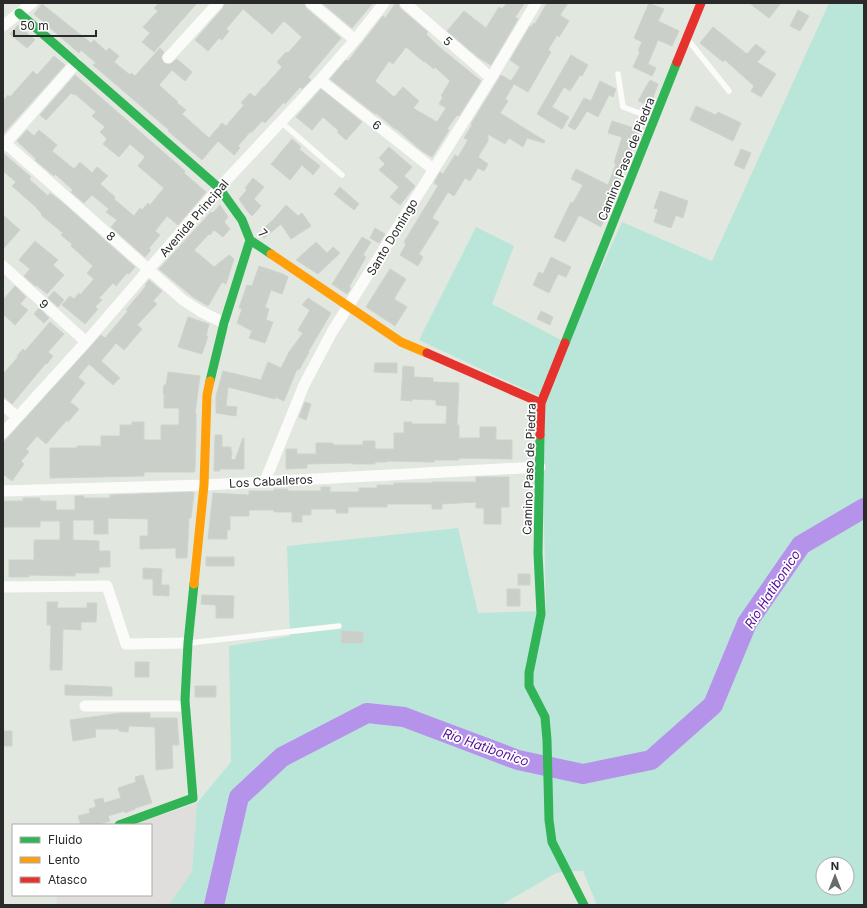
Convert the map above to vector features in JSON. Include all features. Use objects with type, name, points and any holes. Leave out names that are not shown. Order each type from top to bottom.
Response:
[{"type":"street","points":[[3,26],[32,3]]},
{"type":"street","points":[[168,58],[218,3]]},
{"type":"street","points":[[311,3],[355,40]]},
{"type":"street","name":"Avenida Principal","points":[[3,432],[86,342],[219,188],[320,80],[355,40],[384,3]]},
{"type":"street","name":"5","points":[[405,3],[491,78]]},
{"type":"street","name":"Santo Domingo","points":[[265,481],[304,385],[332,332],[491,78],[536,3]]},
{"type":"street","name":"Camino Paso de Piedra","points":[[584,905],[552,842],[549,820],[545,717],[529,686],[529,674],[541,614],[538,553],[541,403],[701,3]]},
{"type":"street","name":"7","points":[[19,13],[219,188],[242,220],[250,240],[401,342],[541,403]]},
{"type":"street","points":[[4,143],[76,63]]},
{"type":"street","name":"6","points":[[320,80],[433,169]]},
{"type":"street","name":"8","points":[[4,143],[183,300],[200,311],[224,323]]},
{"type":"street","points":[[122,824],[193,798],[185,706],[188,643],[204,485],[207,395],[224,323],[250,240]]},
{"type":"street","name":"9","points":[[3,266],[86,342]]},
{"type":"street","points":[[3,405],[17,417]]},
{"type":"street","name":"Los Caballeros","points":[[3,491],[204,485],[540,467]]},
{"type":"street","points":[[3,587],[107,586],[126,644],[188,643]]},
{"type":"street","points":[[86,706],[185,706]]},
{"type":"lane","points":[[687,39],[729,91]]},
{"type":"lane","points":[[618,74],[624,107],[655,118]]},
{"type":"lane","points":[[281,122],[342,175]]},
{"type":"lane","points":[[188,643],[339,626]]},
{"type":"shaded area","points":[[829,3],[864,3],[864,905],[597,905],[583,871],[570,871],[556,873],[501,905],[169,905],[192,871],[197,803],[231,762],[229,646],[290,636],[287,546],[458,528],[478,613],[546,611],[541,397],[419,340],[476,227],[514,246],[492,304],[567,343],[622,222],[712,261]]},
{"type":"shaded area","points":[[197,803],[192,871],[169,905],[57,905],[56,896],[152,896],[152,824],[135,824]]},
{"type":"building","points":[[159,3],[197,3],[154,52],[142,42],[150,33],[143,27],[158,11],[154,8]]},
{"type":"building","points":[[225,3],[304,3],[306,8],[341,38],[308,77],[311,80],[302,89],[300,87],[265,123],[262,121],[252,132],[250,132],[238,146],[240,148],[234,155],[218,141],[202,160],[93,65],[96,63],[81,50],[79,53],[34,14],[42,4],[91,43],[94,40],[106,51],[109,48],[119,56],[114,62],[130,75],[131,73],[135,76],[160,48],[164,52],[161,57],[164,63],[170,64],[177,59],[192,72],[185,81],[172,70],[159,85],[186,110],[182,114],[209,138],[222,123],[226,126],[244,105],[241,103],[250,93],[255,97],[282,67],[277,62],[286,52],[288,53],[302,37],[284,21],[272,34],[243,9],[226,29],[229,31],[222,40],[219,38],[208,51],[195,40],[223,8]]},
{"type":"building","points":[[322,3],[373,3],[352,28]]},
{"type":"building","points":[[396,3],[398,3],[400,8],[428,32],[426,34],[438,46],[481,81],[459,116],[457,115],[447,129],[449,130],[432,157],[422,151],[376,113],[375,114],[330,79],[346,60],[348,61],[383,16],[385,18]],"holes":[[[406,47],[434,69],[435,67],[450,81],[441,96],[443,97],[439,104],[446,108],[437,122],[413,108],[419,101],[403,87],[394,97],[375,81],[389,61],[393,64]]]},
{"type":"building","points":[[507,3],[525,3],[515,17],[518,19],[491,65],[479,58],[447,31],[464,11],[486,28],[499,7],[502,9]]},
{"type":"building","points":[[547,3],[568,3],[560,15],[569,21],[559,37],[557,35],[548,50],[551,52],[528,92],[514,84],[505,99],[508,101],[500,113],[545,141],[544,143],[527,138],[523,147],[509,138],[505,144],[488,134],[488,141],[478,157],[488,164],[484,171],[478,168],[470,181],[465,178],[454,196],[448,192],[432,218],[439,222],[419,254],[423,257],[418,266],[400,255],[406,244],[404,242],[438,186],[434,183],[440,172],[443,174],[455,155],[458,157],[468,140],[464,138],[472,125],[471,124],[501,75],[511,81],[520,67],[510,60],[530,26],[531,27],[534,23],[535,24]]},
{"type":"building","points":[[649,3],[664,9],[658,21],[679,31],[672,46],[658,40],[648,64],[656,68],[652,76],[633,67],[640,52],[638,51],[642,42],[634,38]]},
{"type":"building","points":[[749,3],[781,3],[769,18]]},
{"type":"building","points":[[798,10],[809,16],[800,31],[790,26]]},
{"type":"building","points":[[18,25],[35,40],[27,48],[10,34]]},
{"type":"building","points":[[713,27],[747,54],[756,44],[766,52],[757,62],[776,74],[761,97],[751,91],[754,86],[725,60],[723,62],[700,43]]},
{"type":"building","points":[[571,55],[588,65],[582,76],[580,75],[570,91],[564,87],[552,107],[569,117],[562,129],[537,114]]},
{"type":"building","points":[[54,56],[65,65],[3,134],[3,101],[8,95],[10,97],[33,71],[37,75]]},
{"type":"building","points":[[75,75],[185,171],[184,173],[206,192],[178,225],[167,216],[155,231],[160,235],[149,248],[151,250],[145,257],[111,227],[117,220],[106,212],[109,209],[92,195],[84,203],[71,192],[73,190],[55,174],[54,176],[35,160],[36,159],[17,141],[27,130],[34,136],[39,130],[57,145],[52,151],[74,169],[80,162],[92,173],[97,167],[108,176],[100,184],[115,197],[114,199],[134,216],[140,208],[142,210],[148,203],[150,205],[164,188],[138,166],[145,157],[130,144],[119,157],[103,144],[107,139],[100,132],[105,127],[92,116],[96,112],[75,94],[74,95],[71,93],[46,120],[40,115]]},
{"type":"building","points":[[650,80],[658,84],[650,106],[638,101]]},
{"type":"building","points":[[600,81],[616,89],[613,97],[609,95],[598,117],[587,111],[575,130],[568,126],[584,98],[591,101]]},
{"type":"building","points":[[321,89],[362,122],[346,140],[337,132],[339,131],[323,117],[312,130],[296,117]]},
{"type":"building","points":[[696,106],[716,115],[718,112],[741,123],[733,141],[690,120]]},
{"type":"building","points":[[612,121],[640,130],[601,227],[579,215],[565,242],[554,237],[571,202],[573,203],[583,185],[571,179],[576,169],[608,185],[616,164],[614,163],[622,137],[608,133]]},
{"type":"building","points":[[292,139],[301,147],[299,149],[320,166],[313,175],[302,165],[290,180],[271,164]]},
{"type":"building","points":[[389,147],[412,167],[404,176],[415,186],[400,205],[390,197],[399,187],[379,170],[385,164],[379,158]]},
{"type":"building","points":[[741,149],[751,153],[744,169],[734,165]]},
{"type":"building","points":[[3,153],[31,177],[29,179],[48,196],[50,193],[62,202],[135,267],[129,274],[127,273],[116,286],[113,283],[99,298],[102,300],[95,307],[98,309],[85,324],[62,305],[70,296],[74,299],[79,293],[80,295],[94,279],[87,273],[93,266],[61,235],[63,233],[41,215],[42,214],[37,208],[12,186],[16,182],[3,171]]},
{"type":"building","points":[[253,178],[264,187],[254,199],[261,206],[252,216],[239,199],[247,190],[245,188]]},
{"type":"building","points":[[340,187],[359,204],[354,210],[334,194]]},
{"type":"building","points":[[660,191],[688,201],[683,218],[676,215],[671,228],[654,222],[658,209],[654,208]]},
{"type":"building","points":[[220,205],[228,217],[224,222],[230,229],[223,237],[214,230],[194,250],[214,267],[229,255],[234,259],[226,284],[222,282],[208,306],[193,297],[159,269],[211,212],[213,213]]},
{"type":"building","points":[[286,205],[298,216],[302,213],[311,226],[291,239],[281,224],[264,238],[262,236],[265,227]]},
{"type":"building","points":[[3,215],[20,230],[3,249]]},
{"type":"building","points":[[375,228],[385,234],[379,243],[370,238]]},
{"type":"building","points":[[362,237],[371,242],[363,255],[366,257],[349,287],[351,288],[347,294],[332,284]]},
{"type":"building","points":[[35,241],[58,260],[53,265],[64,275],[47,294],[24,276],[30,269],[19,260]]},
{"type":"building","points":[[316,242],[327,253],[333,247],[340,253],[318,274],[296,260]]},
{"type":"building","points":[[551,257],[571,267],[566,277],[558,274],[549,293],[533,285],[539,272],[543,274]]},
{"type":"building","points":[[259,266],[288,277],[282,294],[271,290],[265,307],[269,309],[266,320],[273,322],[265,343],[249,338],[252,331],[237,323],[242,309],[239,308],[247,285],[252,286]]},
{"type":"building","points":[[390,269],[406,279],[394,299],[407,307],[395,326],[366,307]]},
{"type":"building","points":[[149,280],[162,291],[153,301],[157,304],[137,325],[142,329],[124,350],[116,343],[101,361],[120,378],[113,385],[89,364],[78,377],[85,383],[70,402],[79,409],[46,444],[37,436],[26,449],[29,452],[21,461],[24,464],[12,481],[3,474],[3,443],[101,335],[105,338],[128,311],[126,310],[146,286],[145,285]]},
{"type":"building","points":[[15,286],[26,297],[20,304],[28,310],[15,325],[3,314],[3,300]]},
{"type":"building","points":[[54,291],[64,300],[58,307],[48,298]]},
{"type":"building","points":[[308,298],[331,313],[299,370],[297,369],[284,401],[275,397],[275,399],[228,387],[226,406],[237,407],[236,416],[216,413],[216,396],[223,371],[261,380],[268,362],[281,368],[289,352],[303,333],[298,330],[310,310],[302,305]]},
{"type":"building","points":[[39,308],[49,318],[44,323],[34,314]]},
{"type":"building","points":[[541,311],[553,317],[550,325],[537,319]]},
{"type":"building","points":[[188,317],[209,324],[206,336],[208,336],[202,354],[178,347]]},
{"type":"building","points":[[50,322],[64,334],[48,352],[53,356],[12,404],[3,396],[3,374],[23,349],[25,351]]},
{"type":"building","points":[[375,363],[397,363],[397,373],[374,372]]},
{"type":"building","points":[[403,366],[414,367],[414,377],[433,378],[433,382],[459,383],[457,425],[459,425],[459,438],[480,438],[480,427],[496,427],[496,440],[512,440],[512,459],[459,458],[459,460],[434,460],[434,462],[387,461],[375,462],[375,464],[307,464],[307,468],[286,469],[286,449],[297,449],[297,454],[316,454],[316,443],[333,443],[333,445],[363,445],[363,441],[375,441],[375,449],[394,449],[394,433],[404,433],[404,422],[412,422],[412,424],[446,424],[447,406],[436,405],[436,400],[401,400]]},
{"type":"building","points":[[168,372],[200,376],[195,413],[196,429],[194,472],[144,472],[144,476],[50,478],[50,448],[101,446],[101,436],[120,436],[120,425],[132,425],[132,422],[144,422],[144,440],[161,440],[161,425],[179,425],[179,408],[164,408],[163,393]]},
{"type":"building","points":[[305,402],[311,404],[306,420],[299,417]]},
{"type":"building","points":[[215,435],[222,435],[222,447],[231,447],[231,459],[235,460],[244,438],[244,469],[220,469],[220,471],[214,471]]},
{"type":"building","points":[[476,477],[509,477],[509,507],[501,507],[501,524],[484,524],[484,508],[476,508],[476,502],[442,504],[442,509],[432,509],[432,504],[387,504],[387,507],[348,507],[348,513],[336,513],[336,509],[311,509],[311,515],[302,515],[302,522],[292,522],[292,512],[249,510],[249,516],[230,516],[230,530],[227,530],[227,539],[208,539],[213,493],[249,495],[249,491],[274,491],[274,489],[288,489],[288,491],[321,491],[321,487],[330,487],[330,492],[359,492],[359,488],[377,488],[377,485],[394,485],[394,483],[476,482]]},
{"type":"building","points":[[194,493],[191,518],[189,518],[187,558],[176,558],[176,548],[140,549],[140,536],[148,536],[148,519],[108,518],[108,534],[94,534],[94,520],[73,520],[73,540],[99,541],[99,551],[110,551],[110,567],[99,567],[99,573],[75,573],[75,576],[29,575],[29,577],[9,577],[9,560],[34,560],[34,540],[60,540],[60,521],[40,521],[40,527],[3,527],[3,501],[23,501],[23,498],[40,498],[40,501],[56,501],[56,510],[75,510],[75,496],[84,496],[84,498],[110,498],[110,495]]},
{"type":"building","points":[[206,557],[234,557],[234,566],[206,566]]},
{"type":"building","points":[[143,568],[162,569],[161,585],[169,585],[169,596],[153,595],[153,579],[143,579]]},
{"type":"building","points":[[518,574],[530,574],[530,585],[518,585]]},
{"type":"building","points":[[507,589],[520,589],[520,606],[507,606]]},
{"type":"building","points":[[202,595],[234,596],[233,618],[216,618],[216,605],[201,604]]},
{"type":"building","points":[[47,602],[58,602],[57,608],[87,608],[87,603],[97,603],[96,622],[81,622],[81,630],[63,629],[62,670],[50,670],[51,625],[47,625]]},
{"type":"building","points":[[342,631],[363,632],[363,643],[341,643]]},
{"type":"building","points":[[135,662],[149,662],[149,677],[135,677]]},
{"type":"building","points":[[65,685],[112,687],[112,696],[65,695]]},
{"type":"building","points":[[195,686],[216,686],[216,697],[195,697]]},
{"type":"building","points":[[121,713],[150,713],[150,718],[177,718],[179,745],[172,745],[173,768],[156,770],[155,727],[129,726],[128,732],[119,731],[119,729],[95,729],[96,737],[73,741],[70,720]]},
{"type":"building","points":[[3,731],[12,731],[12,746],[3,746]]},
{"type":"building","points":[[143,775],[152,803],[135,808],[125,813],[124,811],[108,816],[110,821],[100,824],[81,824],[78,816],[90,813],[89,809],[96,807],[94,800],[103,798],[104,803],[121,798],[118,788],[136,782],[135,777]]},
{"type":"waterway","name":"Río Hatibonico","points":[[214,905],[239,797],[282,757],[367,713],[404,717],[518,760],[583,774],[651,760],[713,705],[747,623],[801,545],[864,508]]},
{"type":"traffic: fast","points":[[19,13],[219,188],[242,220],[250,240],[271,254]]},
{"type":"traffic: fast","points":[[565,343],[677,62]]},
{"type":"traffic: fast","points":[[210,381],[224,323],[250,240]]},
{"type":"traffic: fast","points":[[540,435],[538,553],[541,614],[529,673],[529,686],[545,717],[549,820],[552,842],[584,905]]},
{"type":"traffic: fast","points":[[122,824],[193,798],[185,700],[188,643],[194,584]]},
{"type":"traffic: slow","points":[[271,254],[401,342],[427,353]]},
{"type":"traffic: slow","points":[[194,584],[204,485],[207,395],[210,381]]},
{"type":"traffic: jam","points":[[677,62],[701,3]]},
{"type":"traffic: jam","points":[[540,435],[541,403],[565,343]]},
{"type":"traffic: jam","points":[[427,353],[541,403]]}]
